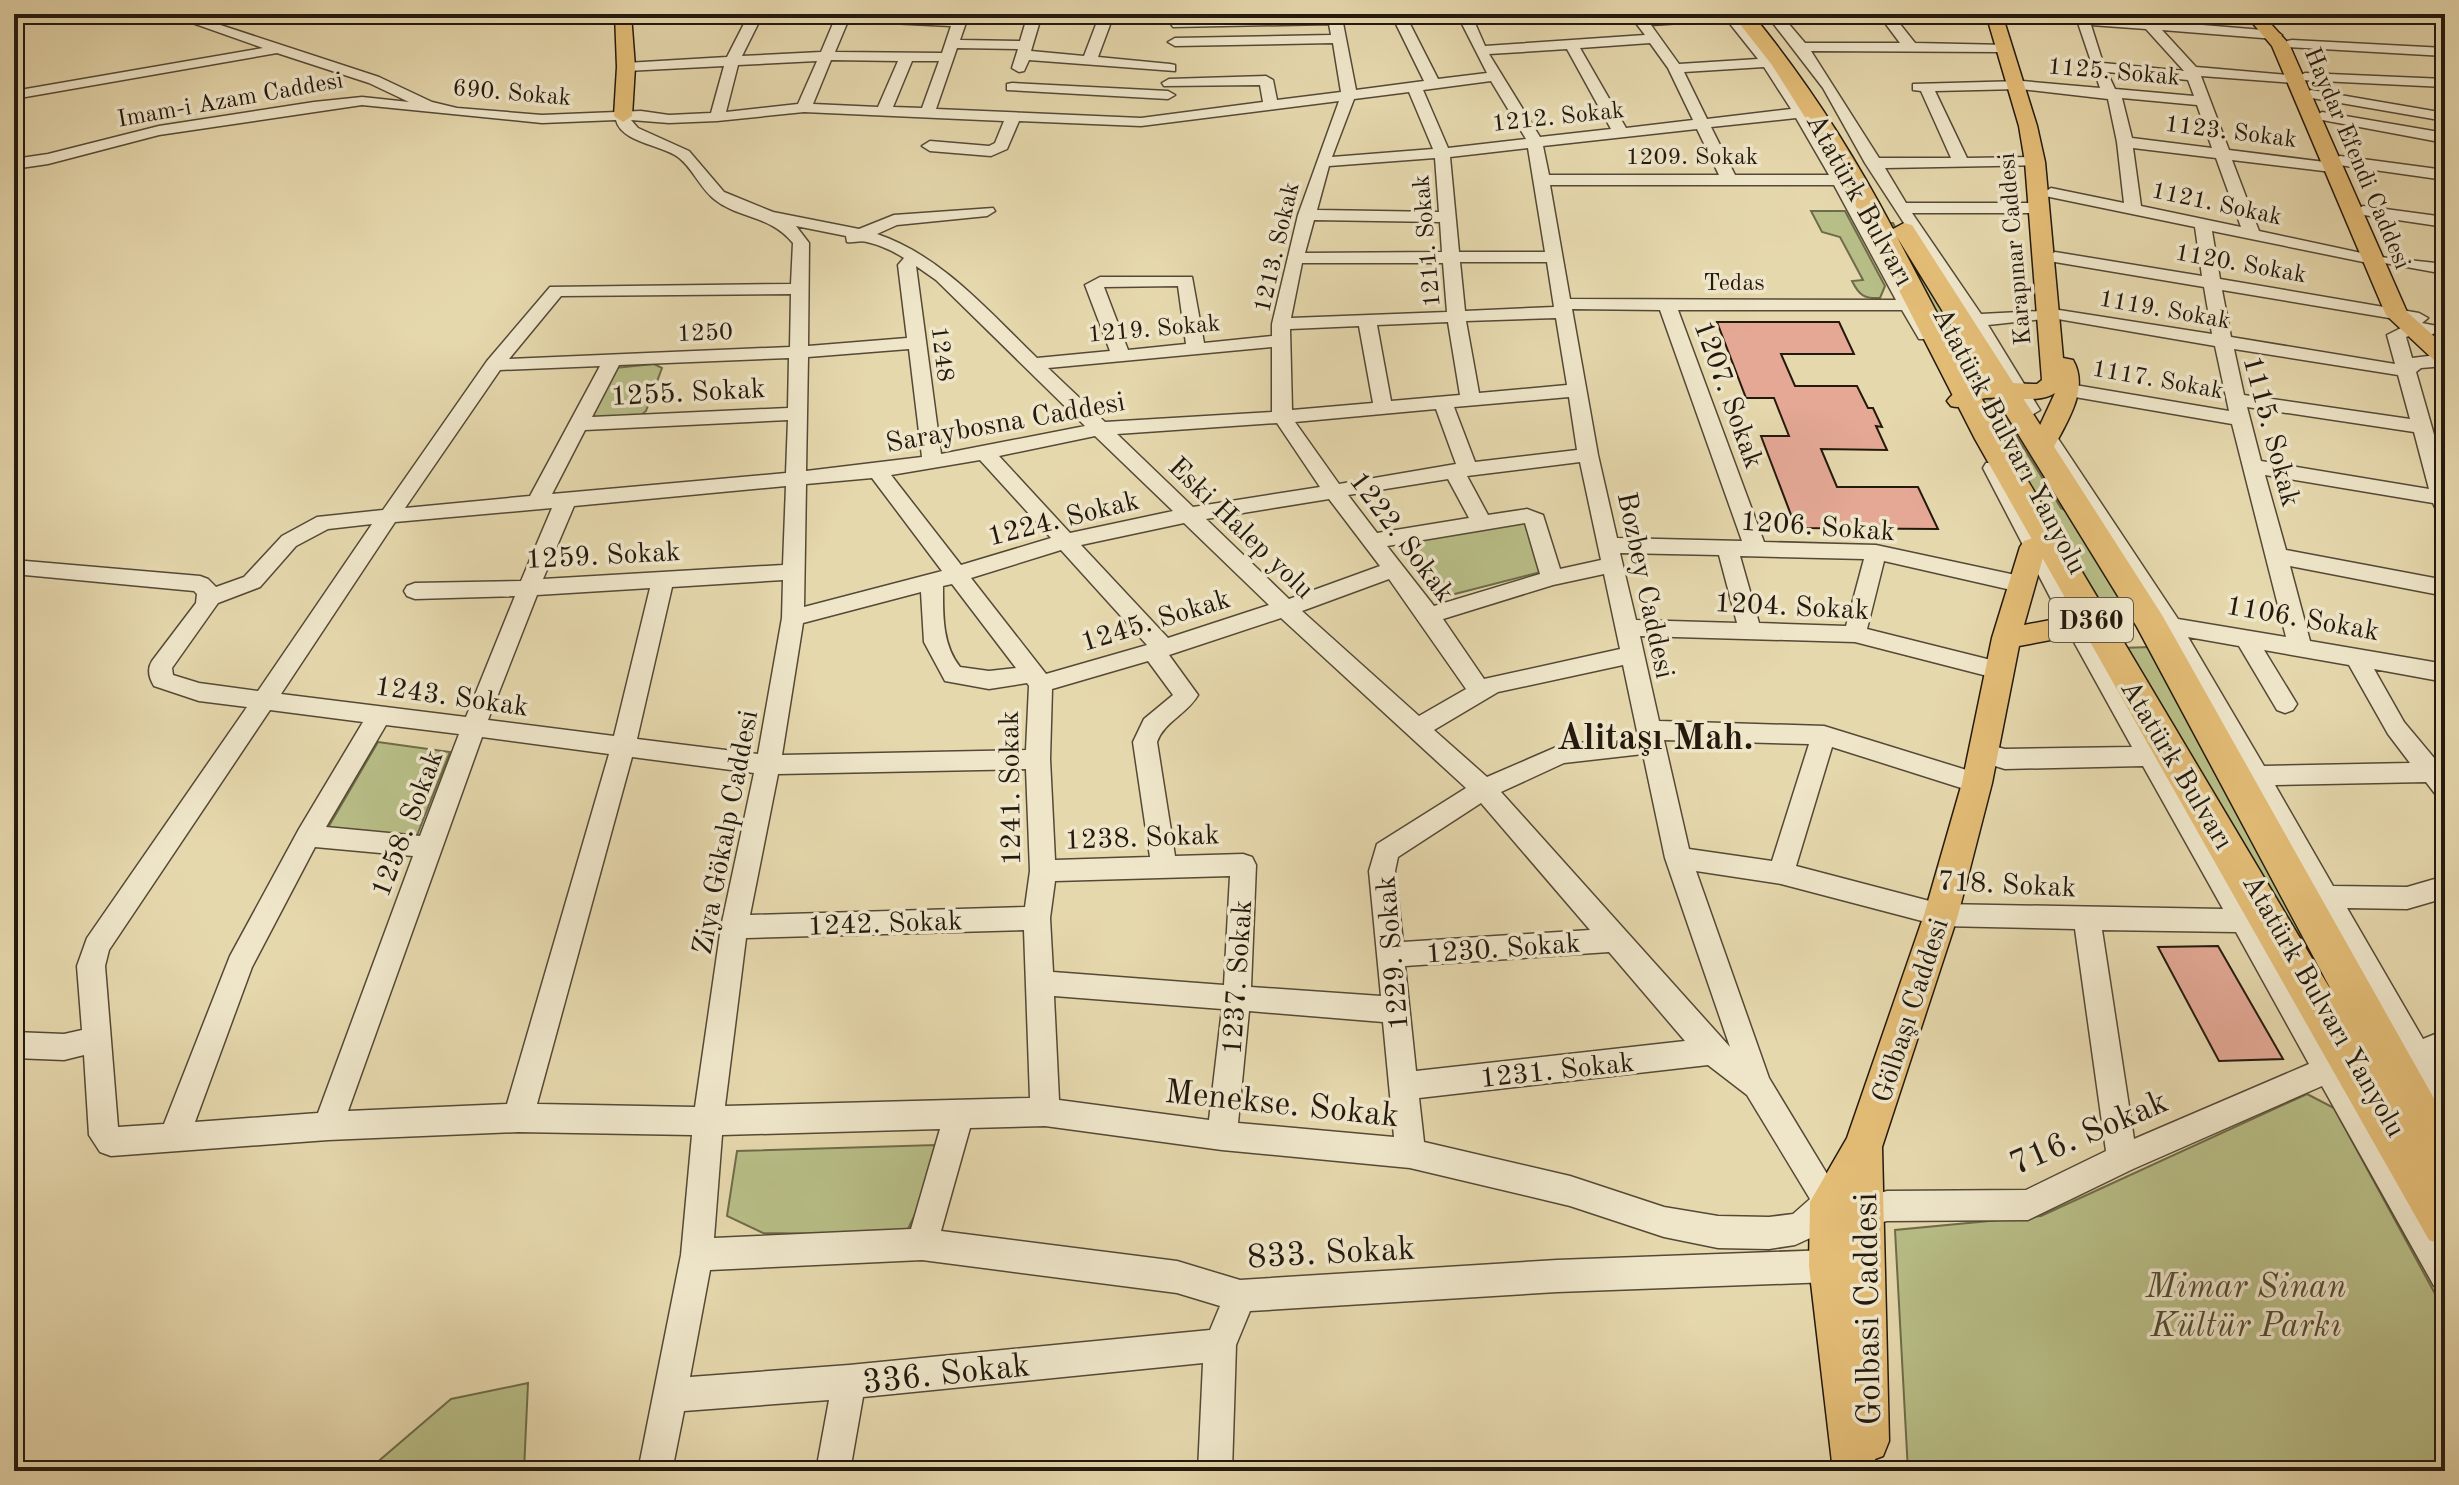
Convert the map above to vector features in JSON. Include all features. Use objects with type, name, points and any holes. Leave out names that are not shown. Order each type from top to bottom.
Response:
[{"type":"highway","name":"Atatürk Bulvarı","points":[[1752,15],[1817,90],[2160,624],[2445,1159]]},
{"type":"highway","name":"Atatürk Bulvarı","points":[[1752,15],[1854,180],[1962,399],[2084,623],[2209,814],[2445,1224]]},
{"type":"highway","points":[[2084,623],[2160,624]]},
{"type":"main road","name":"Karapınar Caddesi","points":[[1994,14],[2002,48],[2019,86],[2045,201],[2055,257],[2052,315],[2069,390]]},
{"type":"main road","name":"Karapınar Caddesi","points":[[1962,399],[1980,391],[2045,391],[2053,384],[2045,201],[2006,14]]},
{"type":"main road","name":"Haydar Efendi Caddesi","points":[[2253,14],[2283,40]]},
{"type":"main road","name":"Haydar Efendi Caddesi","points":[[2263,14],[2283,40],[2379,260],[2420,327],[2445,359]]},
{"type":"main road","points":[[623,116],[626,67],[624,15]]},
{"type":"main road","name":"Haydar Efendi Caddesi","points":[[2303,83],[2322,116],[2336,164],[2363,211],[2379,260]]},
{"type":"main road","points":[[2044,443],[2069,390]]},
{"type":"main road","name":"Gölbaşı Caddesi","points":[[1863,1147],[1941,915],[1981,768],[2006,638],[2033,547]]},
{"type":"main road","points":[[2006,638],[2084,623]]},
{"type":"main road","name":"Golbasi Caddesi","points":[[1863,1147],[1848,1207],[1848,1270],[1868,1471]]},
{"type":"main road","points":[[1848,1270],[1855,1471]]},
{"type":"street","name":"690. Sokak","points":[[174,14],[374,80],[428,106],[457,112],[542,119],[717,117],[804,108],[1141,122],[1497,76]]},
{"type":"street","points":[[624,15],[669,14]]},
{"type":"street","points":[[717,117],[732,62],[756,14]]},
{"type":"street","points":[[930,146],[991,151],[1002,146],[1010,117],[1012,87],[1035,14]]},
{"type":"street","points":[[1089,62],[1107,14]]},
{"type":"street","points":[[1638,18],[1873,14]]},
{"type":"street","points":[[1885,14],[1912,49]]},
{"type":"street","points":[[2006,14],[2145,20],[2283,40],[2399,30]]},
{"type":"street","points":[[2296,14],[2399,30],[2445,52]]},
{"type":"street","points":[[1170,119],[1169,82],[1179,19],[1465,15]]},
{"type":"street","name":"Bozbey Caddesi","points":[[1465,15],[1480,50],[1535,142],[1544,180],[1588,455],[1678,858],[1757,1085],[1848,1207]]},
{"type":"street","name":"Atatürk Bulvarı Yanyolu","points":[[1752,15],[1801,47],[1830,88],[1901,208],[1976,320],[2012,391]]},
{"type":"street","name":"Atatürk Bulvarı Yanyolu","points":[[1752,15],[1768,63],[1840,180],[1906,305],[1962,399],[2033,547],[2084,623],[2149,756],[2445,1275]]},
{"type":"street","points":[[804,108],[844,16],[960,18],[928,112]]},
{"type":"street","points":[[1399,16],[1432,82]]},
{"type":"street","points":[[2082,17],[2110,95],[2115,98],[2125,142],[2133,210]]},
{"type":"street","points":[[1335,18],[1349,93]]},
{"type":"street","points":[[1638,18],[1675,68],[1729,179]]},
{"type":"street","points":[[2145,20],[2193,73],[2252,235]]},
{"type":"street","points":[[1175,42],[1338,39]]},
{"type":"street","points":[[1480,50],[1654,39]]},
{"type":"street","points":[[1571,44],[1621,133]]},
{"type":"street","points":[[1801,47],[2002,48]]},
{"type":"street","points":[[14,95],[278,50]]},
{"type":"street","points":[[626,67],[825,56],[907,57],[948,50],[1026,50],[1169,82]]},
{"type":"street","points":[[884,110],[907,57]]},
{"type":"street","points":[[1675,68],[1768,63]]},
{"type":"street","points":[[2099,67],[2303,83],[2445,83]]},
{"type":"street","points":[[1012,87],[1266,80],[1271,107]]},
{"type":"street","points":[[2303,83],[2445,117]]},
{"type":"street","name":"1211. Sokak","points":[[1414,85],[1442,153],[1456,315],[1470,397]]},
{"type":"street","name":"1125. Sokak","points":[[1961,162],[1922,87],[2019,86],[2202,101]]},
{"type":"street","name":"1213. Sokak","points":[[1282,417],[1281,332],[1295,258],[1322,162],[1349,93]]},
{"type":"street","name":"Imam-i Azam Caddesi","points":[[14,164],[63,156],[159,131],[314,106],[362,101],[457,112]]},
{"type":"street","name":"1212. Sokak","points":[[1322,162],[1442,153],[1799,113]]},
{"type":"street","name":"Eski Halep yolu","points":[[623,116],[625,126],[633,131],[684,154],[718,195],[769,216],[864,235],[899,247],[979,309],[1031,364],[1287,610],[1484,789],[1712,1051],[1757,1085]]},
{"type":"street","points":[[2322,116],[2445,138]]},
{"type":"street","name":"1123. Sokak","points":[[2125,142],[2222,155],[2445,175]]},
{"type":"street","points":[[1873,163],[2035,162]]},
{"type":"street","name":"1209. Sokak","points":[[1544,180],[1840,180]]},
{"type":"street","name":"1121. Sokak","points":[[1901,208],[2045,201],[2133,210],[2379,260],[2445,269]]},
{"type":"street","points":[[769,216],[797,236],[801,250],[825,241],[864,235],[894,220],[987,211]]},
{"type":"street","points":[[2363,211],[2445,222]]},
{"type":"street","points":[[1306,215],[1448,217]]},
{"type":"street","name":"1115. Sokak","points":[[2203,226],[2221,343],[2236,409],[2300,647]]},
{"type":"street","name":"Ziya Gökalp Caddesi","points":[[655,1471],[697,1255],[708,1121],[734,927],[768,765],[793,618],[801,250]]},
{"type":"street","name":"1248","points":[[915,257],[907,265],[932,461]]},
{"type":"street","points":[[1295,258],[1554,257]]},
{"type":"street","name":"1120. Sokak","points":[[2055,257],[2210,281],[2420,327]]},
{"type":"street","points":[[1121,355],[1094,285],[1186,281],[1196,348]]},
{"type":"street","name":"Menekse. Sokak","points":[[800,289],[561,284],[494,365],[97,946],[91,966],[104,1135],[111,1142],[328,1126],[518,1118],[708,1121],[1045,1112],[1222,1136],[1410,1153],[1570,1191],[1664,1222],[1718,1232],[1769,1233],[1795,1229],[1848,1207]]},
{"type":"street","name":"Tedas","points":[[1456,315],[1563,308],[1906,305]]},
{"type":"street","name":"1207. Sokak","points":[[1668,306],[1755,547]]},
{"type":"street","name":"1219. Sokak","points":[[1031,364],[1196,348],[1367,320],[1456,315]]},
{"type":"street","name":"1119. Sokak","points":[[1976,320],[2052,315],[2405,371]]},
{"type":"street","points":[[1367,320],[1383,407]]},
{"type":"street","points":[[2252,466],[2443,504],[2396,335],[2420,327]]},
{"type":"street","name":"1250","points":[[494,365],[801,352],[918,343]]},
{"type":"street","points":[[2405,371],[2416,363],[2445,359]]},
{"type":"street","points":[[537,503],[612,360]]},
{"type":"street","name":"Saraybosna Caddesi","points":[[209,598],[252,582],[279,550],[312,526],[391,513],[537,503],[877,471],[985,453],[1098,429],[1282,417],[1470,397],[1578,390]]},
{"type":"street","name":"1117. Sokak","points":[[2069,390],[2420,427]]},
{"type":"street","points":[[1443,402],[1461,470],[1481,522]]},
{"type":"street","name":"1255. Sokak","points":[[580,424],[798,414]]},
{"type":"street","name":"1222. Sokak","points":[[1282,417],[1335,493],[1429,615],[1479,690]]},
{"type":"street","points":[[985,453],[1159,650],[1186,695],[1180,707],[1161,715],[1148,728],[1145,742],[1164,868]]},
{"type":"street","name":"1224. Sokak","points":[[793,618],[932,582],[1065,541],[1189,515],[1461,470],[1588,455]]},
{"type":"street","name":"1241. Sokak","points":[[877,471],[1036,679],[1043,871],[1037,918],[1045,1112]]},
{"type":"street","name":"1258. Sokak","points":[[328,1126],[428,847],[528,588],[566,500]]},
{"type":"street","points":[[1371,541],[1523,516],[1536,520],[1552,578]]},
{"type":"street","points":[[1727,547],[1750,631]]},
{"type":"street","name":"1206. Sokak","points":[[1429,615],[1552,578],[1612,555],[1727,547],[1876,552],[2020,584]]},
{"type":"street","points":[[1855,634],[1876,552]]},
{"type":"street","points":[[2278,556],[2445,588]]},
{"type":"street","points":[[14,567],[192,583],[205,588],[209,598]]},
{"type":"street","name":"1245. Sokak","points":[[932,582],[932,623],[938,659],[953,675],[989,680],[1036,679],[1159,650],[1287,610],[1393,569]]},
{"type":"street","name":"1259. Sokak","points":[[415,591],[528,588],[794,572]]},
{"type":"street","points":[[518,1118],[623,747],[663,580]]},
{"type":"street","name":"1243. Sokak","points":[[209,598],[163,659],[160,667],[162,680],[168,684],[199,692],[768,765],[1038,759]]},
{"type":"street","name":"Atatürk Bulvarı Yanyolu","points":[[2160,624],[2256,776],[2445,1105]]},
{"type":"street","name":"1106. Sokak","points":[[2160,624],[2445,673]]},
{"type":"street","name":"1204. Sokak","points":[[1626,628],[1855,634],[1999,670]]},
{"type":"street","points":[[2245,637],[2285,704]]},
{"type":"street","points":[[1416,729],[1479,690],[1556,669],[1631,655]]},
{"type":"street","points":[[2356,657],[2396,728],[2438,780]]},
{"type":"street","points":[[174,1137],[240,964],[308,836],[380,715]]},
{"type":"street","points":[[1781,873],[1824,735]]},
{"type":"street","name":"1229. Sokak","points":[[1410,1153],[1382,871],[1386,851],[1484,789],[1561,754],[1649,737],[1824,735],[1981,768],[2005,759],[2149,756]]},
{"type":"street","points":[[2256,776],[2438,780]]},
{"type":"street","points":[[308,836],[428,847]]},
{"type":"street","name":"718. Sokak","points":[[1678,858],[1781,873],[1941,915],[2242,921]]},
{"type":"street","name":"1238. Sokak","points":[[1043,871],[1243,865]]},
{"type":"street","name":"1237. Sokak","points":[[1222,1136],[1237,998],[1243,865]]},
{"type":"street","points":[[2325,897],[2407,898],[2445,887]]},
{"type":"street","name":"1242. Sokak","points":[[734,927],[1037,918]]},
{"type":"street","points":[[2087,920],[2122,1159]]},
{"type":"street","name":"1230. Sokak","points":[[1390,955],[1616,940]]},
{"type":"street","points":[[1039,983],[1396,1010]]},
{"type":"street","points":[[14,1045],[64,1047],[97,1039]]},
{"type":"street","points":[[2416,1055],[2445,1043]]},
{"type":"street","name":"1231. Sokak","points":[[1403,1086],[1712,1051]]},
{"type":"street","name":"716. Sokak","points":[[1848,1207],[2028,1205],[2122,1159],[2327,1070]]},
{"type":"street","points":[[922,1244],[959,1116]]},
{"type":"street","name":"833. Sokak","points":[[697,1255],[922,1244],[1177,1277],[1240,1296],[1557,1276],[1848,1270]]},
{"type":"street","points":[[1215,1471],[1220,1345],[1240,1296]]},
{"type":"street","name":"336. Sokak","points":[[672,1395],[849,1382],[1220,1345]]},
{"type":"street","points":[[833,1471],[849,1382]]},
{"type":"green space","points":[[1811,211],[1845,211],[1885,286],[1880,298],[1866,297],[1857,290],[1852,281],[1863,280],[1840,237],[1822,232]]},
{"type":"green space","points":[[1886,223],[1893,223],[1924,281],[1983,370],[1961,369]]},
{"type":"green space","points":[[654,364],[662,368],[646,411],[641,415],[591,418],[615,368]]},
{"type":"green space","points":[[1986,398],[1995,401],[2061,508],[2073,515],[2123,597],[2121,601],[2099,599],[1976,402]]},
{"type":"green space","points":[[1530,522],[1541,572],[1439,598],[1395,541]]},
{"type":"green space","points":[[2151,647],[2200,732],[2386,1095],[2120,648]]},
{"type":"green space","points":[[378,742],[450,752],[414,843],[326,831]]},
{"type":"green space","name":"Mimar Sinan Kültür Parkı","points":[[2307,1094],[2334,1108],[2445,1312],[2445,1455],[2418,1471],[1908,1471],[1895,1230],[2041,1216]]},
{"type":"green space","points":[[936,1145],[925,1194],[905,1235],[763,1233],[727,1216],[737,1151]]},
{"type":"green space","points":[[528,1383],[524,1471],[367,1471],[451,1399]]},
{"type":"building","points":[[1717,322],[1839,322],[1854,354],[1781,354],[1795,386],[1857,386],[1882,427],[1876,426],[1887,450],[1821,449],[1837,487],[1918,487],[1938,529],[1796,528],[1761,436],[1789,436],[1774,398],[1746,398]]},
{"type":"building","points":[[2218,946],[2283,1059],[2219,1061],[2158,947]]},
{"type":"district","name":"Alitaşı Mah.","points":[[1655,736]]}]
